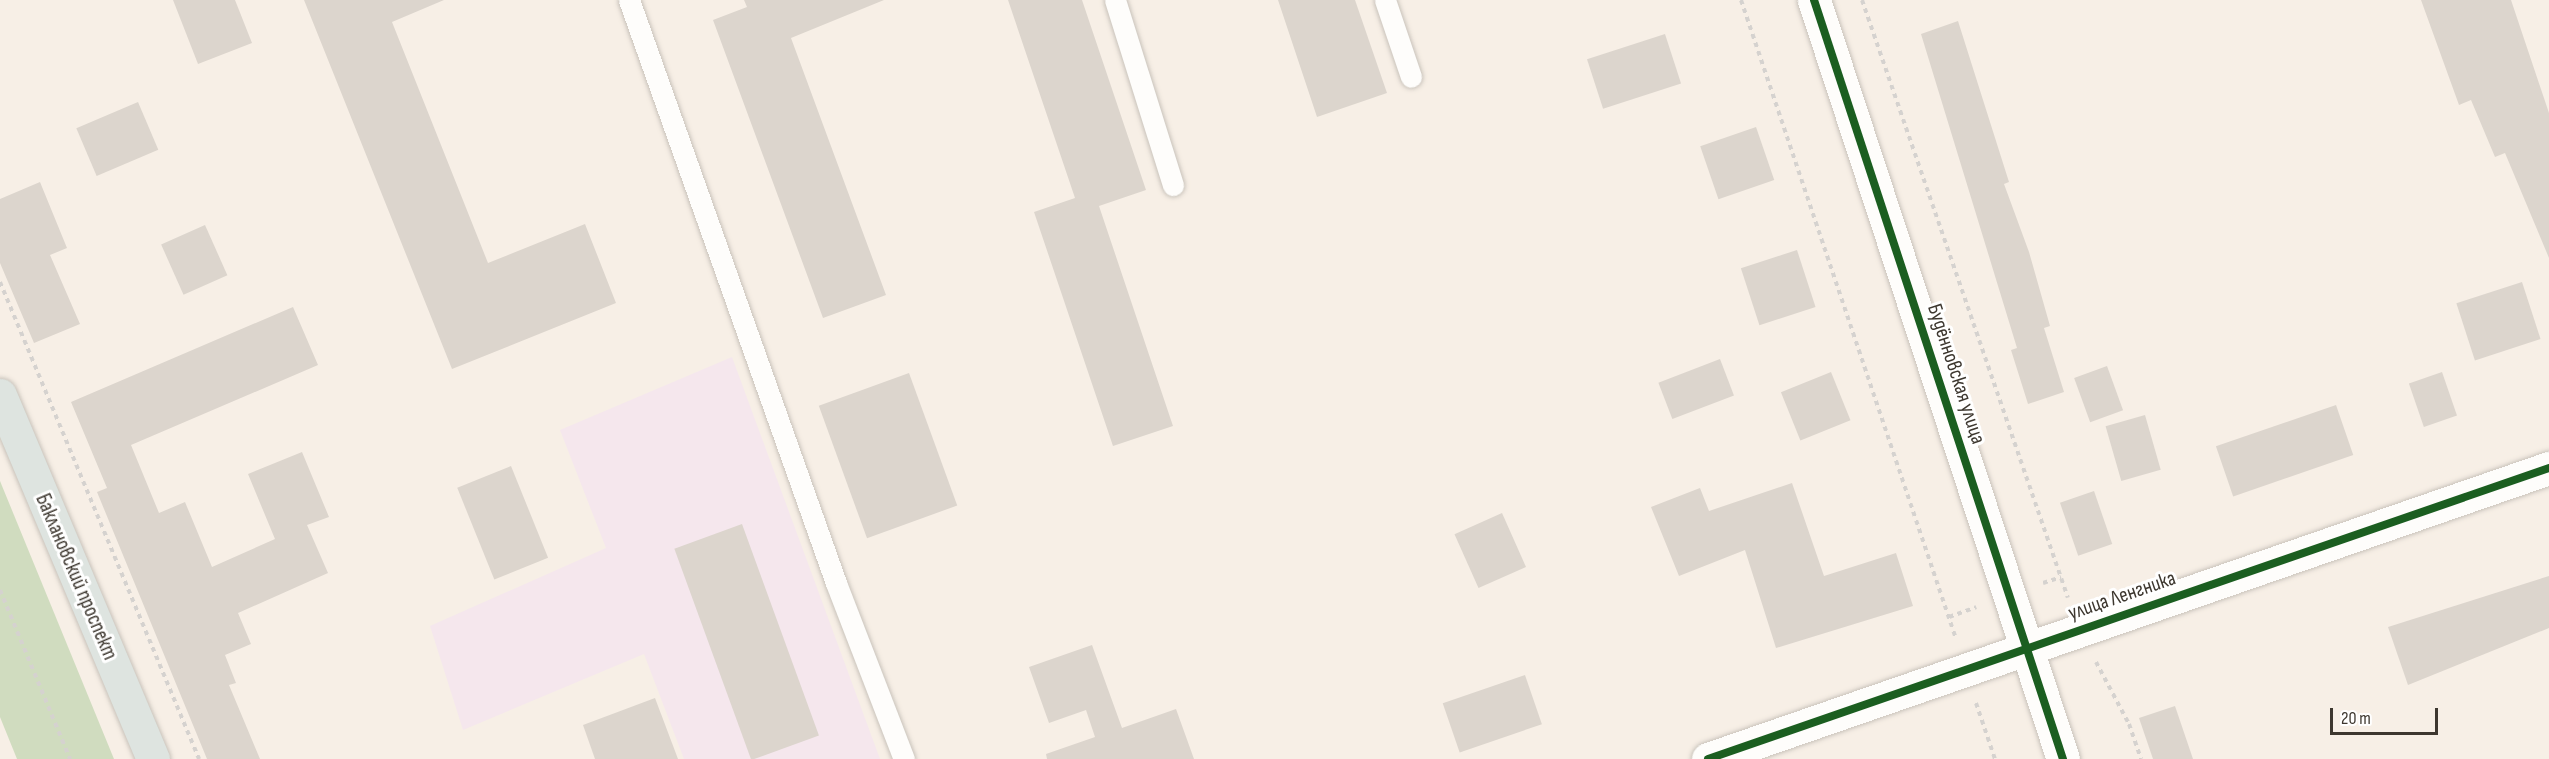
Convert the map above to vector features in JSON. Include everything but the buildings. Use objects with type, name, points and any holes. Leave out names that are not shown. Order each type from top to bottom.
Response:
[{"type":"main road","name":"Баклановский проспект","points":[[0,395],[153,759]]},
{"type":"street","name":"Будённовская улица","points":[[1814,0],[2063,759]]},
{"type":"street","name":"улица Ленгника","points":[[1708,759],[2549,468]]},
{"type":"lane","points":[[630,0],[836,583],[904,759]]},
{"type":"lane","points":[[1114,0],[1173,185]]},
{"type":"lane","points":[[1385,0],[1411,77]]},
{"type":"path","points":[[1741,0],[1995,759]]},
{"type":"path","points":[[1862,0],[2079,630],[2129,724],[2141,759]]},
{"type":"path","points":[[0,282],[199,759]]},
{"type":"path","points":[[0,590],[69,759]]},
{"type":"shaded area","points":[[732,357],[880,759],[684,759],[644,654],[463,730],[430,626],[606,548],[560,430]]},
{"type":"green space","points":[[0,481],[114,759],[17,759],[0,717]]},
{"type":"cycle path","points":[[1814,0],[2063,759]]},
{"type":"cycle path","points":[[1708,759],[2549,468]]}]
